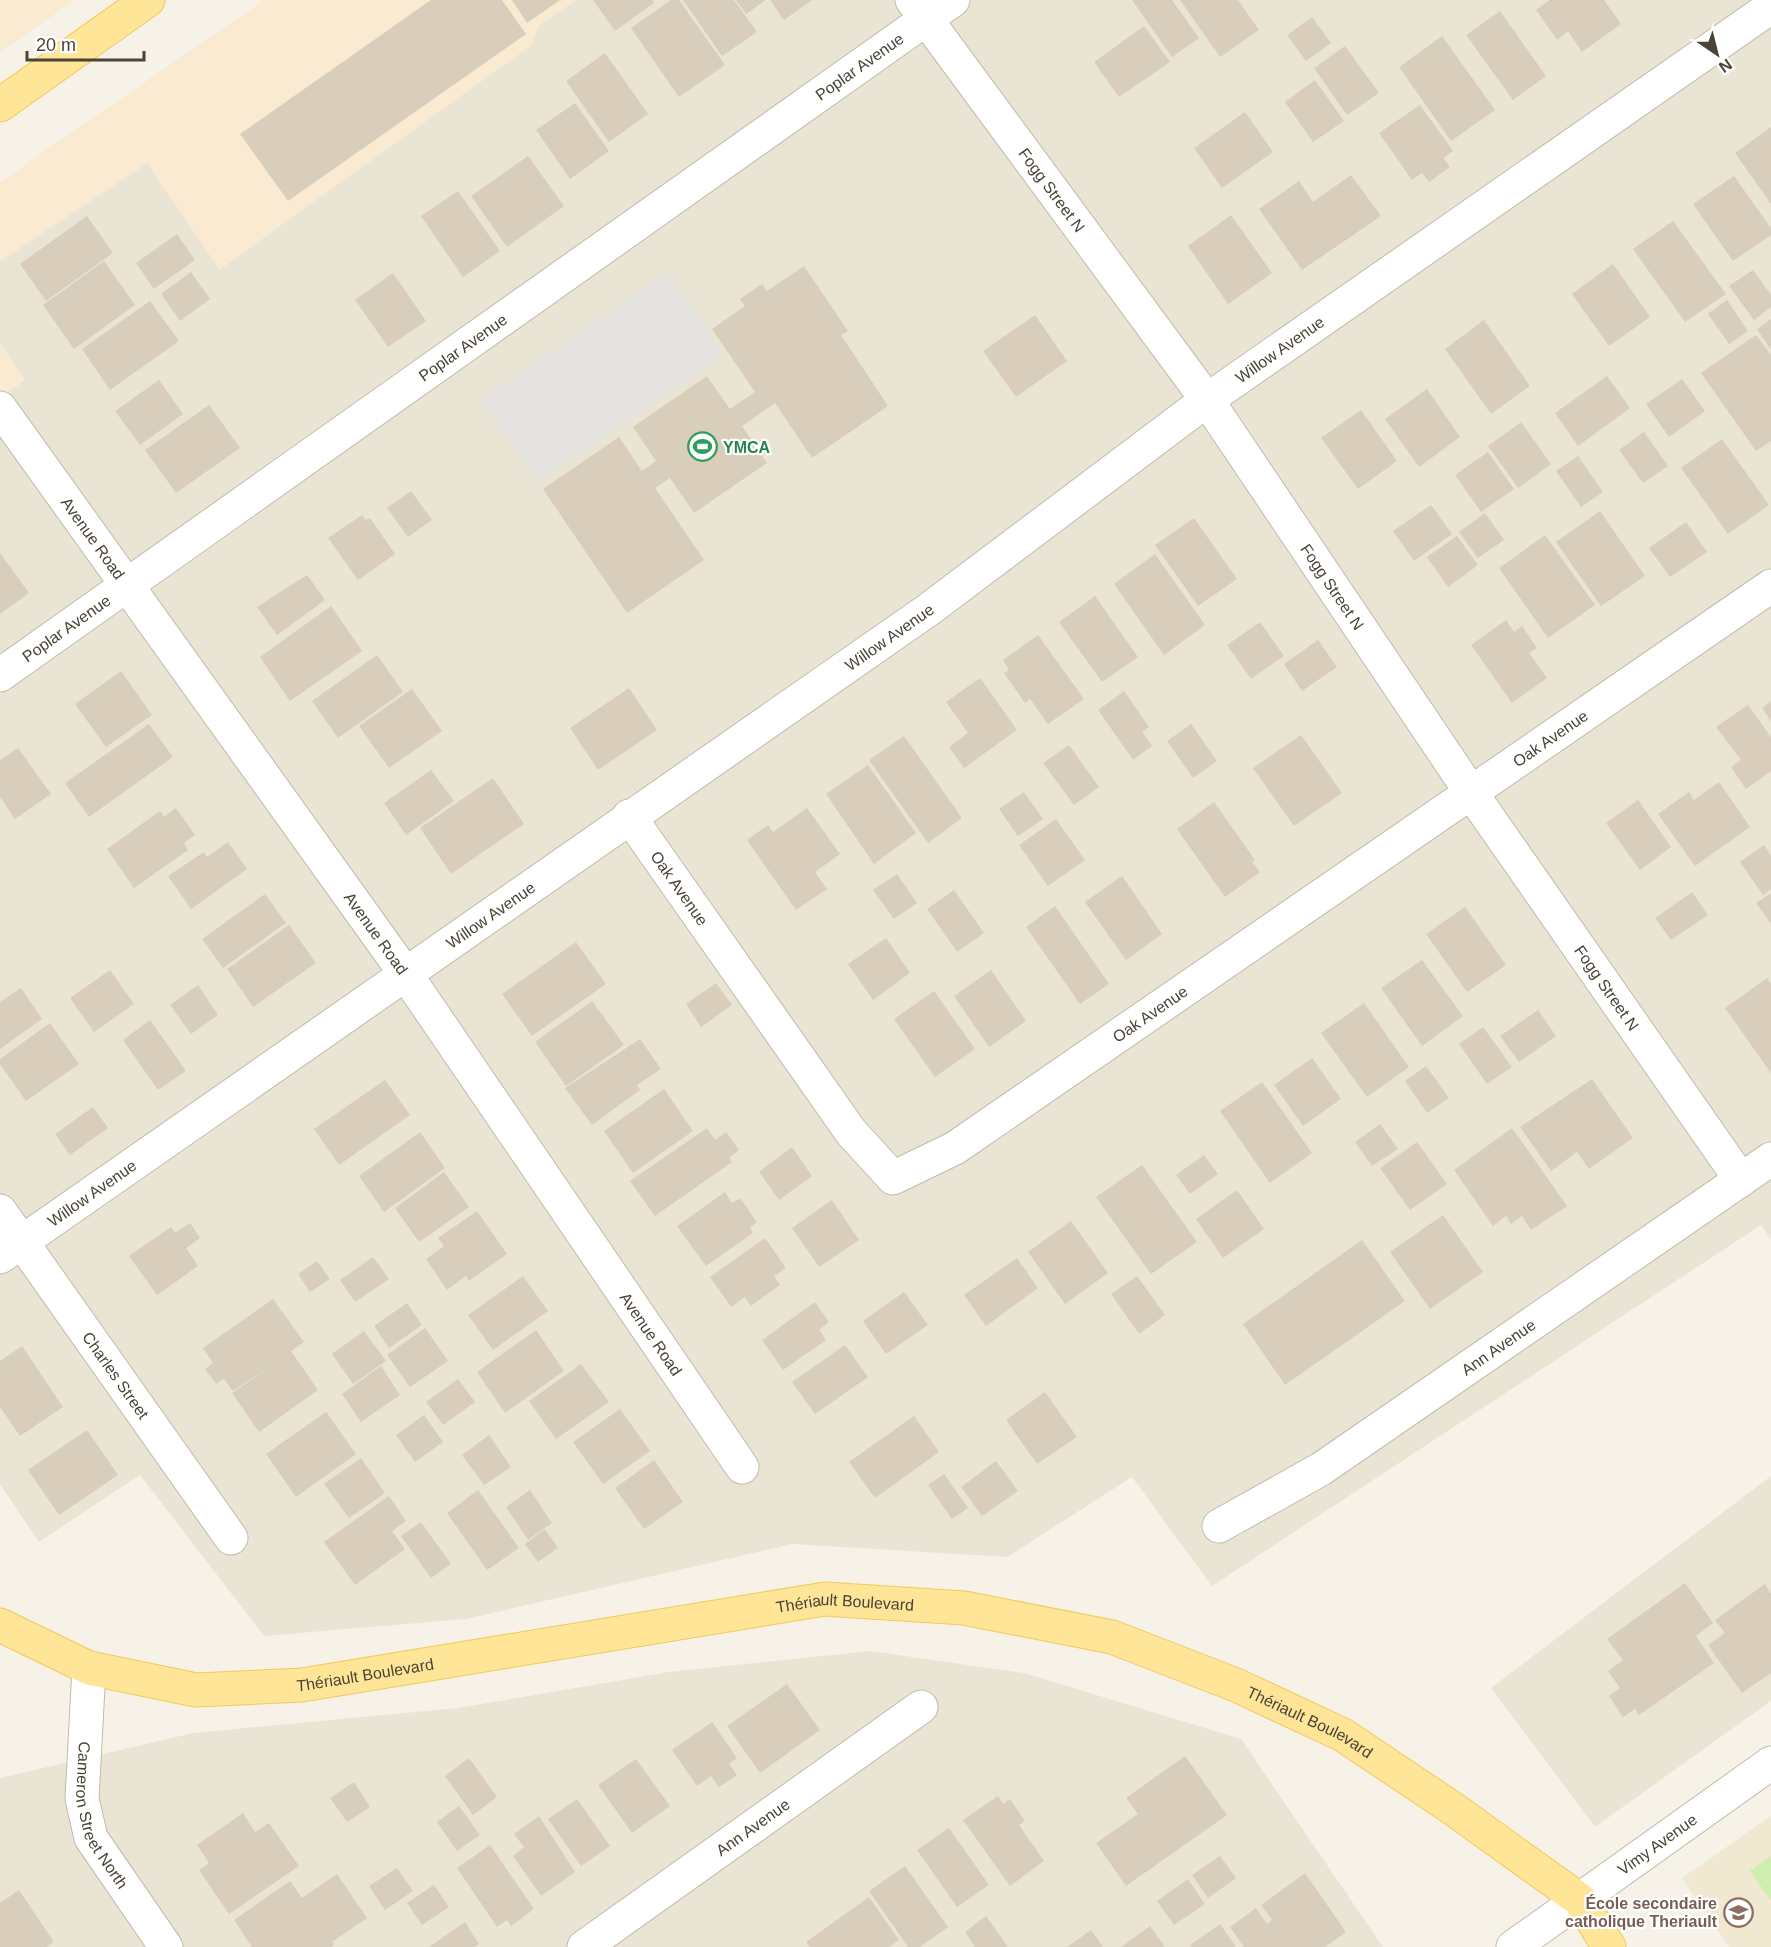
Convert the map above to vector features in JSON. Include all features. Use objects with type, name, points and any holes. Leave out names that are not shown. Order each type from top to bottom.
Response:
[{"type":"main road","points":[[0,105],[148,0]]},
{"type":"main road","name":"Thériault Boulevard","points":[[0,1625],[89,1668],[196,1690],[302,1685],[825,1599],[964,1608],[1112,1637],[1236,1684],[1343,1735],[1452,1808],[1580,1900],[1609,1947]]},
{"type":"street","name":"Poplar Avenue","points":[[0,675],[128,586],[919,10],[953,0]]},
{"type":"street","name":"Willow Avenue","points":[[11,1250],[407,976],[629,816],[928,610],[1207,400],[1771,7]]},
{"type":"street","name":"Fogg Street N","points":[[919,10],[1207,400],[1472,794],[1741,1180]]},
{"type":"street","name":"Avenue Road","points":[[0,408],[407,976],[742,1467]]},
{"type":"street","name":"Oak Avenue","points":[[629,816],[851,1132],[893,1178],[955,1148],[1472,794],[1771,585]]},
{"type":"street","name":"Ann Avenue","points":[[1219,1526],[1321,1469],[1771,1159]]},
{"type":"street","name":"Charles Street","points":[[0,1211],[11,1250],[231,1538]]},
{"type":"street","name":"Cameron Street North","points":[[89,1668],[81,1799],[91,1838],[166,1947]]},
{"type":"street","name":"Ann Avenue","points":[[584,1947],[921,1707]]},
{"type":"street","name":"Vimy Avenue","points":[[1513,1947],[1771,1763]]},
{"type":"shaded area","points":[[0,0],[75,0],[0,52]]},
{"type":"shaded area","points":[[264,0],[576,0],[539,25],[532,45],[219,269],[147,163],[0,261],[0,182]]},
{"type":"shaded area","points":[[576,0],[1771,0],[1771,1239],[1761,1225],[1212,1586],[1132,1477],[1007,1557],[792,1544],[466,1619],[264,1636],[140,1475],[39,1542],[0,1484],[0,397],[25,380],[0,343],[0,261],[147,163],[220,269],[531,45],[539,25]]},
{"type":"shaded area","points":[[668,272],[724,354],[537,482],[481,400]]},
{"type":"shaded area","points":[[0,343],[25,380],[0,397]]},
{"type":"shaded area","points":[[1771,1476],[1771,1701],[1595,1827],[1491,1688]]},
{"type":"shaded area","points":[[871,1651],[1024,1673],[1241,1739],[1383,1947],[0,1947],[0,1778],[193,1733],[458,1708],[669,1672]]},
{"type":"shaded area","name":"École secondaire catholique Theriault","points":[[1771,1816],[1771,1947],[1729,1947],[1682,1878]]},
{"type":"green space","points":[[1771,1856],[1771,1901],[1750,1871]]},
{"type":"building","points":[[431,0],[502,0],[526,34],[288,201],[240,134]]},
{"type":"building","points":[[512,0],[560,0],[527,23]]},
{"type":"building","points":[[593,0],[652,0],[654,3],[615,31]]},
{"type":"building","points":[[671,0],[679,0],[725,65],[679,97],[631,28]]},
{"type":"building","points":[[683,0],[734,0],[757,32],[722,56]]},
{"type":"building","points":[[736,0],[766,0],[746,14]]},
{"type":"building","points":[[770,0],[812,0],[784,20]]},
{"type":"building","points":[[1132,0],[1172,0],[1199,38],[1172,57]]},
{"type":"building","points":[[1180,0],[1238,0],[1259,30],[1220,57]]},
{"type":"building","points":[[1550,0],[1604,0],[1621,24],[1582,52],[1568,31],[1557,40],[1536,10]]},
{"type":"building","points":[[1500,11],[1546,76],[1513,100],[1466,35]]},
{"type":"building","points":[[1312,17],[1331,43],[1306,61],[1287,35]]},
{"type":"building","points":[[1144,26],[1170,62],[1119,97],[1094,62]]},
{"type":"building","points":[[1442,36],[1495,110],[1451,141],[1399,67]]},
{"type":"building","points":[[1345,46],[1379,93],[1347,115],[1314,68]]},
{"type":"building","points":[[605,53],[648,114],[609,142],[566,81]]},
{"type":"building","points":[[1315,80],[1344,121],[1313,142],[1285,102]]},
{"type":"building","points":[[575,103],[609,151],[570,179],[536,130]]},
{"type":"building","points":[[1420,105],[1453,151],[1443,158],[1450,167],[1429,182],[1422,173],[1412,180],[1379,133]]},
{"type":"building","points":[[1245,112],[1273,152],[1222,188],[1194,148]]},
{"type":"building","points":[[1771,127],[1771,204],[1735,153]]},
{"type":"building","points":[[528,156],[564,206],[507,247],[471,196]]},
{"type":"building","points":[[1351,175],[1381,216],[1302,270],[1259,209],[1299,181],[1313,202]]},
{"type":"building","points":[[1734,176],[1771,228],[1771,235],[1733,261],[1693,204]]},
{"type":"building","points":[[458,191],[500,251],[463,277],[421,216]]},
{"type":"building","points":[[1231,215],[1272,273],[1228,304],[1188,246]]},
{"type":"building","points":[[87,216],[113,253],[46,301],[20,264]]},
{"type":"building","points":[[1673,221],[1726,294],[1685,322],[1633,249]]},
{"type":"building","points":[[177,234],[195,260],[154,289],[136,263]]},
{"type":"building","points":[[104,261],[135,305],[74,349],[43,305]]},
{"type":"building","points":[[1613,264],[1650,317],[1609,346],[1572,294]]},
{"type":"building","name":"YMCA","points":[[804,266],[848,331],[841,335],[888,406],[812,458],[775,403],[742,426],[767,463],[694,513],[670,478],[655,488],[704,560],[627,613],[543,489],[619,437],[642,471],[656,461],[633,427],[707,376],[730,409],[755,392],[712,329],[745,306],[740,299],[762,284],[767,291]]},
{"type":"building","points":[[1753,270],[1771,295],[1771,307],[1754,320],[1729,286]]},
{"type":"building","points":[[191,272],[210,299],[180,321],[161,294]]},
{"type":"building","points":[[393,273],[426,321],[388,347],[355,300]]},
{"type":"building","points":[[1727,300],[1748,331],[1729,344],[1708,314]]},
{"type":"building","points":[[150,301],[179,341],[110,390],[82,349]]},
{"type":"building","points":[[1035,315],[1067,361],[1016,397],[983,351]]},
{"type":"building","points":[[1771,319],[1771,350],[1757,329]]},
{"type":"building","points":[[1484,320],[1530,386],[1491,414],[1445,349]]},
{"type":"building","points":[[1756,335],[1771,355],[1771,441],[1756,451],[1701,373]]},
{"type":"building","points":[[1607,376],[1630,408],[1578,446],[1555,413]]},
{"type":"building","points":[[1682,379],[1705,411],[1669,437],[1646,404]]},
{"type":"building","points":[[159,380],[183,414],[140,445],[115,411]]},
{"type":"building","points":[[1427,389],[1460,437],[1419,467],[1385,419]]},
{"type":"building","points":[[209,405],[240,448],[176,493],[145,450]]},
{"type":"building","points":[[1361,410],[1397,461],[1358,489],[1321,438]]},
{"type":"building","points":[[1521,422],[1551,464],[1518,488],[1488,446]]},
{"type":"building","points":[[1644,432],[1668,466],[1643,483],[1619,450]]},
{"type":"building","points":[[1722,439],[1769,505],[1728,534],[1681,468]]},
{"type":"building","points":[[1488,452],[1514,489],[1481,512],[1455,475]]},
{"type":"building","points":[[1578,456],[1603,492],[1581,507],[1556,471]]},
{"type":"building","points":[[411,491],[432,520],[408,537],[387,508]]},
{"type":"building","points":[[1431,505],[1452,534],[1414,561],[1393,531]]},
{"type":"building","points":[[1600,511],[1645,576],[1601,606],[1556,542]]},
{"type":"building","points":[[1485,513],[1504,540],[1478,558],[1459,532]]},
{"type":"building","points":[[362,515],[366,520],[370,518],[395,554],[358,580],[328,538]]},
{"type":"building","points":[[1194,518],[1237,579],[1198,606],[1155,545]]},
{"type":"building","points":[[1686,522],[1707,552],[1670,577],[1649,548]]},
{"type":"building","points":[[1545,535],[1595,605],[1548,638],[1499,568]]},
{"type":"building","points":[[1457,536],[1478,565],[1448,587],[1427,557]]},
{"type":"building","points":[[0,553],[29,593],[0,614]]},
{"type":"building","points":[[1155,554],[1205,625],[1164,655],[1114,584]]},
{"type":"building","points":[[307,575],[325,600],[277,635],[257,607]]},
{"type":"building","points":[[1095,596],[1138,657],[1102,682],[1059,622]]},
{"type":"building","points":[[331,606],[362,651],[290,701],[260,657]]},
{"type":"building","points":[[1506,620],[1514,632],[1522,626],[1537,648],[1529,653],[1547,678],[1512,703],[1471,645]]},
{"type":"building","points":[[1260,622],[1284,656],[1251,679],[1227,645]]},
{"type":"building","points":[[1038,635],[1084,699],[1048,724],[1030,699],[1025,703],[1004,673],[1009,670],[1003,660]]},
{"type":"building","points":[[1318,640],[1337,667],[1302,691],[1284,664]]},
{"type":"building","points":[[377,655],[403,692],[338,738],[312,701]]},
{"type":"building","points":[[121,671],[152,715],[106,747],[75,704]]},
{"type":"building","points":[[980,678],[1017,730],[964,768],[949,747],[968,733],[946,702]]},
{"type":"building","points":[[629,688],[657,730],[598,770],[570,728]]},
{"type":"building","points":[[412,689],[442,731],[389,768],[359,726]]},
{"type":"building","points":[[1124,691],[1149,727],[1142,732],[1152,746],[1133,760],[1098,710]]},
{"type":"building","points":[[1771,701],[1771,721],[1762,708]]},
{"type":"building","points":[[1748,705],[1771,737],[1771,771],[1746,789],[1731,767],[1741,760],[1716,727]]},
{"type":"building","points":[[149,724],[173,757],[89,817],[65,783]]},
{"type":"building","points":[[1191,724],[1217,761],[1193,778],[1167,741]]},
{"type":"building","points":[[1301,735],[1342,793],[1294,826],[1253,768]]},
{"type":"building","points":[[904,736],[962,818],[928,843],[869,760]]},
{"type":"building","points":[[1069,745],[1099,787],[1074,805],[1043,763]]},
{"type":"building","points":[[18,748],[51,794],[15,819],[0,797],[0,760]]},
{"type":"building","points":[[868,765],[916,833],[874,864],[826,794]]},
{"type":"building","points":[[431,770],[454,801],[406,835],[384,803]]},
{"type":"building","points":[[493,778],[524,824],[451,874],[420,828]]},
{"type":"building","points":[[1719,782],[1750,827],[1695,866],[1658,814],[1689,792],[1694,800]]},
{"type":"building","points":[[1024,792],[1043,819],[1018,836],[999,809]]},
{"type":"building","points":[[1638,800],[1671,847],[1640,870],[1606,823]]},
{"type":"building","points":[[1214,802],[1255,860],[1252,862],[1260,872],[1225,897],[1177,829]]},
{"type":"building","points":[[176,808],[195,835],[184,843],[188,850],[134,888],[107,849],[160,811],[164,817]]},
{"type":"building","points":[[807,808],[840,854],[815,872],[827,889],[796,910],[747,840],[768,825],[773,832]]},
{"type":"building","points":[[1056,819],[1085,860],[1048,886],[1019,845]]},
{"type":"building","points":[[228,842],[247,869],[191,909],[168,876],[204,852],[207,857]]},
{"type":"building","points":[[1764,845],[1771,856],[1771,889],[1763,895],[1740,862]]},
{"type":"building","points":[[897,874],[917,903],[894,919],[873,890]]},
{"type":"building","points":[[1122,876],[1162,934],[1126,960],[1085,902]]},
{"type":"building","points":[[954,890],[984,933],[957,952],[927,909]]},
{"type":"building","points":[[1692,892],[1708,915],[1671,940],[1655,918]]},
{"type":"building","points":[[1771,893],[1771,924],[1756,903]]},
{"type":"building","points":[[265,894],[286,923],[223,968],[202,939]]},
{"type":"building","points":[[1055,906],[1109,984],[1080,1004],[1026,927]]},
{"type":"building","points":[[1465,907],[1506,965],[1467,992],[1426,934]]},
{"type":"building","points":[[289,925],[316,963],[253,1007],[227,969]]},
{"type":"building","points":[[886,938],[910,973],[873,1000],[848,964]]},
{"type":"building","points":[[576,942],[606,984],[532,1036],[502,994]]},
{"type":"building","points":[[1422,960],[1463,1016],[1422,1046],[1381,988]]},
{"type":"building","points":[[110,970],[134,1004],[94,1032],[70,998]]},
{"type":"building","points":[[991,970],[1026,1021],[989,1047],[954,996]]},
{"type":"building","points":[[1767,978],[1771,984],[1771,1073],[1725,1008]]},
{"type":"building","points":[[716,983],[732,1005],[701,1027],[686,1004]]},
{"type":"building","points":[[198,985],[218,1015],[191,1034],[170,1005]]},
{"type":"building","points":[[21,988],[42,1019],[0,1049],[0,1002]]},
{"type":"building","points":[[934,991],[975,1049],[935,1077],[894,1019]]},
{"type":"building","points":[[592,1001],[624,1045],[566,1086],[535,1042]]},
{"type":"building","points":[[1364,1003],[1409,1067],[1367,1097],[1321,1033]]},
{"type":"building","points":[[1538,1010],[1556,1036],[1519,1062],[1500,1036]]},
{"type":"building","points":[[150,1020],[186,1071],[158,1090],[123,1040]]},
{"type":"building","points":[[50,1023],[79,1064],[26,1101],[0,1064],[0,1059]]},
{"type":"building","points":[[1483,1027],[1512,1067],[1487,1084],[1459,1044]]},
{"type":"building","points":[[640,1039],[661,1069],[637,1085],[640,1090],[592,1125],[565,1088]]},
{"type":"building","points":[[1312,1058],[1341,1099],[1303,1126],[1274,1085]]},
{"type":"building","points":[[1426,1066],[1449,1098],[1427,1113],[1405,1081]]},
{"type":"building","points":[[1592,1079],[1633,1138],[1589,1169],[1577,1152],[1551,1171],[1520,1127]]},
{"type":"building","points":[[385,1080],[410,1115],[339,1165],[314,1129]]},
{"type":"building","points":[[1262,1082],[1312,1153],[1270,1183],[1220,1111]]},
{"type":"building","points":[[664,1089],[693,1131],[633,1173],[604,1131]]},
{"type":"building","points":[[93,1107],[108,1128],[70,1155],[55,1134]]},
{"type":"building","points":[[1380,1124],[1398,1149],[1372,1166],[1355,1142]]},
{"type":"building","points":[[707,1128],[715,1140],[726,1132],[739,1150],[729,1158],[732,1162],[655,1216],[630,1181]]},
{"type":"building","points":[[1512,1128],[1567,1206],[1531,1230],[1522,1216],[1511,1224],[1506,1216],[1493,1226],[1454,1170]]},
{"type":"building","points":[[420,1132],[445,1168],[384,1212],[359,1176]]},
{"type":"building","points":[[1417,1142],[1447,1184],[1410,1210],[1380,1168]]},
{"type":"building","points":[[792,1147],[812,1176],[779,1200],[759,1172]]},
{"type":"building","points":[[1204,1155],[1218,1174],[1190,1194],[1176,1175]]},
{"type":"building","points":[[1142,1165],[1197,1242],[1151,1274],[1096,1197]]},
{"type":"building","points":[[444,1172],[469,1207],[419,1242],[395,1208]]},
{"type":"building","points":[[1237,1190],[1264,1229],[1223,1258],[1196,1219]]},
{"type":"building","points":[[725,1192],[732,1203],[740,1198],[757,1222],[750,1228],[753,1233],[706,1266],[677,1226]]},
{"type":"building","points":[[832,1200],[859,1240],[819,1267],[792,1228]]},
{"type":"building","points":[[477,1211],[507,1254],[469,1281],[466,1276],[447,1290],[426,1259],[444,1246],[438,1238]]},
{"type":"building","points":[[1443,1215],[1483,1272],[1430,1309],[1390,1252]]},
{"type":"building","points":[[1071,1221],[1108,1273],[1065,1304],[1028,1252]]},
{"type":"building","points":[[190,1223],[200,1238],[186,1248],[198,1266],[157,1295],[129,1256],[171,1227],[175,1233]]},
{"type":"building","points":[[765,1238],[786,1268],[774,1276],[780,1285],[751,1306],[745,1297],[731,1307],[710,1277]]},
{"type":"building","points":[[1362,1240],[1405,1301],[1285,1385],[1243,1324]]},
{"type":"building","points":[[373,1257],[389,1279],[355,1302],[340,1280]]},
{"type":"building","points":[[1017,1258],[1038,1288],[986,1326],[964,1295]]},
{"type":"building","points":[[317,1261],[330,1279],[310,1292],[298,1274]]},
{"type":"building","points":[[523,1276],[548,1311],[493,1350],[468,1315]]},
{"type":"building","points":[[1137,1276],[1165,1315],[1139,1334],[1111,1294]]},
{"type":"building","points":[[904,1292],[928,1325],[886,1354],[863,1321]]},
{"type":"building","points":[[273,1299],[304,1342],[291,1351],[318,1390],[259,1432],[232,1393],[274,1364],[233,1391],[224,1379],[216,1384],[205,1369],[213,1363],[203,1348]]},
{"type":"building","points":[[815,1302],[829,1322],[819,1330],[826,1340],[783,1370],[762,1340]]},
{"type":"building","points":[[407,1303],[422,1325],[389,1348],[374,1326]]},
{"type":"building","points":[[425,1328],[448,1361],[410,1387],[387,1355]]},
{"type":"building","points":[[536,1330],[564,1371],[505,1413],[477,1372]]},
{"type":"building","points":[[364,1331],[386,1361],[353,1384],[332,1354]]},
{"type":"building","points":[[845,1345],[868,1377],[815,1414],[792,1382]]},
{"type":"building","points":[[22,1346],[63,1407],[20,1436],[0,1407],[0,1361]]},
{"type":"building","points":[[581,1364],[609,1402],[556,1439],[529,1401]]},
{"type":"building","points":[[381,1366],[400,1395],[361,1422],[342,1394]]},
{"type":"building","points":[[458,1379],[475,1402],[443,1425],[426,1402]]},
{"type":"building","points":[[1045,1392],[1077,1437],[1037,1464],[1006,1420]]},
{"type":"building","points":[[620,1409],[650,1451],[603,1484],[573,1442]]},
{"type":"building","points":[[326,1412],[356,1454],[296,1497],[266,1454]]},
{"type":"building","points":[[424,1415],[443,1442],[415,1462],[396,1435]]},
{"type":"building","points":[[914,1416],[939,1452],[875,1498],[849,1462]]},
{"type":"building","points":[[87,1430],[118,1475],[59,1515],[28,1470]]},
{"type":"building","points":[[489,1435],[511,1467],[484,1485],[462,1455]]},
{"type":"building","points":[[361,1458],[385,1493],[349,1518],[324,1484]]},
{"type":"building","points":[[654,1460],[683,1502],[644,1529],[615,1488]]},
{"type":"building","points":[[996,1461],[1018,1491],[982,1516],[961,1487]]},
{"type":"building","points":[[944,1474],[968,1508],[952,1519],[928,1485]]},
{"type":"building","points":[[478,1490],[519,1548],[487,1570],[447,1513]]},
{"type":"building","points":[[530,1490],[552,1523],[528,1540],[506,1507]]},
{"type":"building","points":[[389,1496],[406,1521],[392,1531],[405,1549],[355,1585],[324,1542]]},
{"type":"building","points":[[421,1522],[451,1564],[431,1578],[401,1536]]},
{"type":"building","points":[[545,1529],[558,1548],[538,1562],[525,1544]]},
{"type":"building","points":[[1685,1583],[1713,1623],[1696,1636],[1714,1663],[1639,1715],[1635,1709],[1623,1717],[1609,1696],[1620,1688],[1608,1671],[1623,1660],[1607,1639]]},
{"type":"building","points":[[1765,1584],[1771,1594],[1771,1673],[1742,1693],[1708,1645],[1725,1633],[1715,1620]]},
{"type":"building","points":[[787,1684],[820,1730],[760,1773],[727,1726]]},
{"type":"building","points":[[712,1722],[737,1758],[729,1764],[737,1775],[719,1787],[711,1776],[697,1786],[672,1750]]},
{"type":"building","points":[[1185,1756],[1227,1815],[1126,1886],[1096,1843],[1138,1814],[1126,1798]]},
{"type":"building","points":[[469,1758],[497,1797],[473,1815],[445,1776]]},
{"type":"building","points":[[636,1759],[670,1806],[632,1833],[598,1785]]},
{"type":"building","points":[[354,1782],[370,1807],[347,1822],[330,1798]]},
{"type":"building","points":[[998,1796],[1003,1804],[1010,1799],[1025,1821],[1019,1825],[1044,1861],[1010,1886],[963,1820]]},
{"type":"building","points":[[577,1799],[610,1846],[581,1866],[548,1819]]},
{"type":"building","points":[[459,1806],[480,1835],[457,1851],[437,1822]]},
{"type":"building","points":[[243,1813],[255,1832],[269,1823],[299,1866],[229,1914],[199,1870],[209,1863],[197,1845]]},
{"type":"building","points":[[539,1816],[575,1872],[541,1896],[513,1856],[524,1847],[514,1834]]},
{"type":"building","points":[[949,1828],[989,1885],[957,1907],[917,1850]]},
{"type":"building","points":[[490,1845],[534,1909],[511,1926],[507,1920],[497,1927],[457,1868]]},
{"type":"building","points":[[1220,1856],[1236,1878],[1208,1898],[1192,1875]]},
{"type":"building","points":[[905,1866],[948,1927],[920,1947],[908,1947],[869,1891]]},
{"type":"building","points":[[397,1868],[413,1891],[385,1910],[369,1886]]},
{"type":"building","points":[[1305,1873],[1346,1932],[1325,1947],[1244,1947],[1230,1927],[1256,1908],[1267,1924],[1272,1920],[1261,1905]]},
{"type":"building","points":[[337,1874],[367,1918],[332,1942],[334,1945],[331,1947],[252,1947],[234,1920],[290,1881],[302,1898]]},
{"type":"building","points":[[1188,1879],[1205,1904],[1174,1925],[1157,1901]]},
{"type":"building","points":[[434,1885],[449,1907],[422,1925],[407,1903]]},
{"type":"building","points":[[19,1890],[54,1942],[46,1947],[0,1947],[0,1903]]},
{"type":"building","points":[[869,1897],[899,1940],[889,1947],[810,1947],[806,1942]]},
{"type":"building","points":[[986,1916],[1008,1947],[975,1947],[965,1932]]},
{"type":"building","points":[[465,1922],[479,1944],[474,1947],[429,1947]]},
{"type":"building","points":[[1220,1924],[1236,1947],[1192,1947],[1190,1945]]},
{"type":"building","points":[[1150,1926],[1165,1947],[1121,1947]]},
{"type":"building","points":[[1091,1930],[1103,1947],[1067,1947]]},
{"type":"place","name":"YMCA","points":[[702,447]]},
{"type":"place","name":"École secondaire catholique Theriault","points":[[1738,1912]]}]
